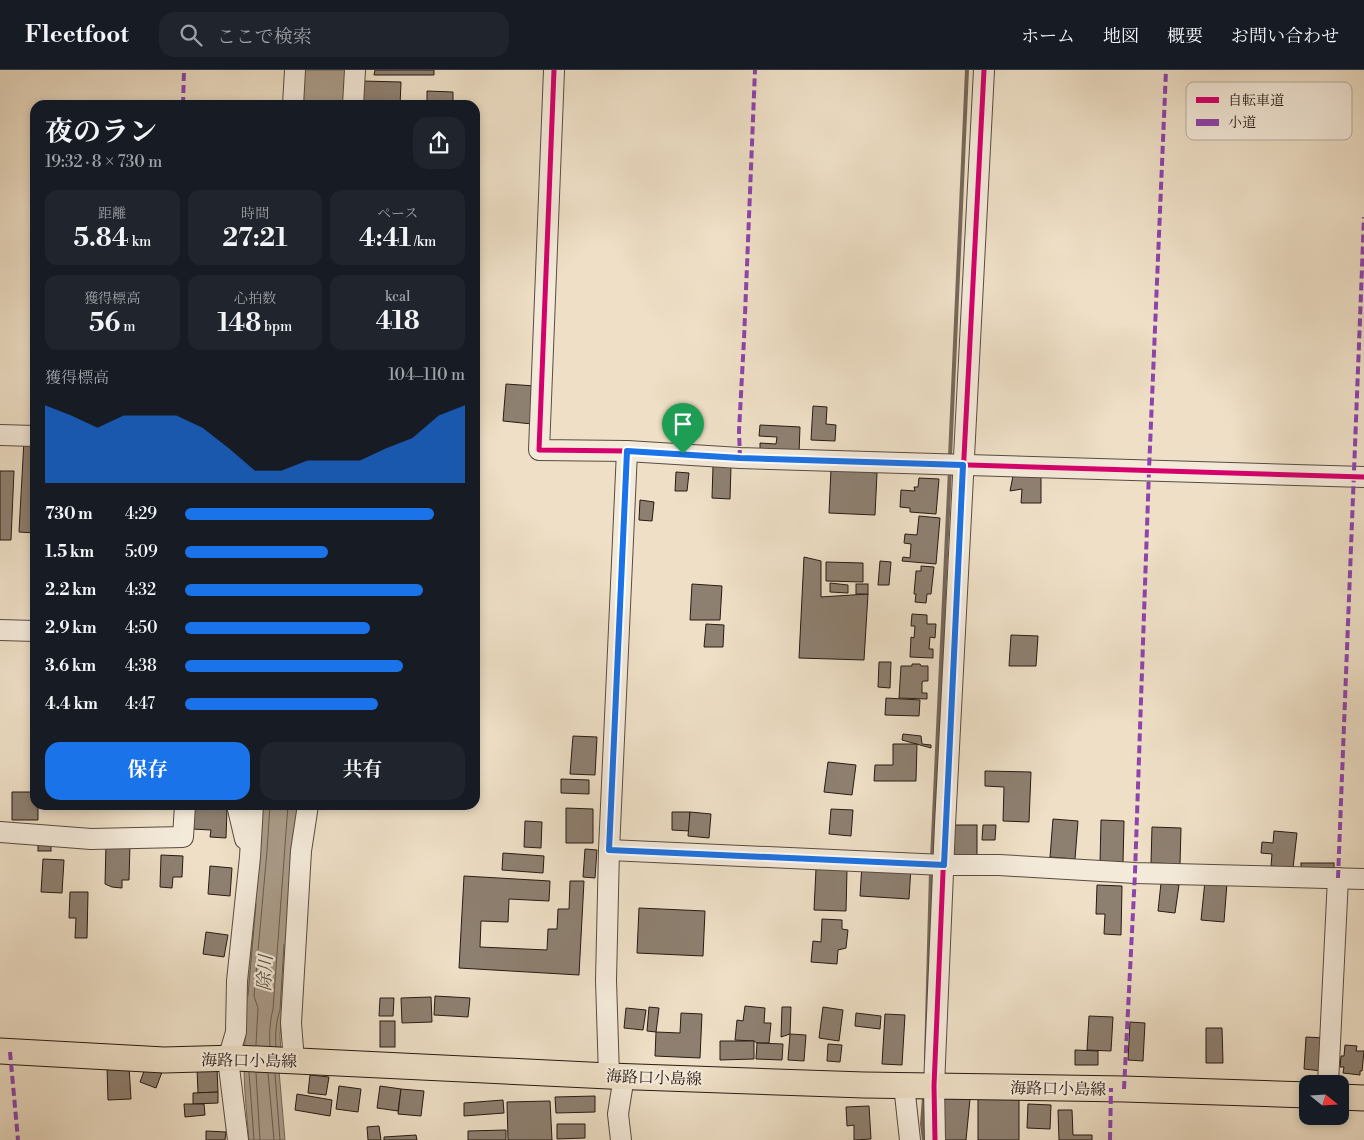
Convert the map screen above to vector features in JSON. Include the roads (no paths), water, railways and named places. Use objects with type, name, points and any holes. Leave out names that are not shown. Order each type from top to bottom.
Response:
[{"type":"main road","name":"海路口小島線","points":[[0,1051],[164,1060],[232,1059],[294,1061],[864,1085],[1124,1089],[1299,1095]]},
{"type":"main road","points":[[1349,1097],[1364,1098]]},
{"type":"street","points":[[293,100],[295,70]]},
{"type":"street","points":[[353,100],[355,70]]},
{"type":"street","points":[[554,70],[539,450],[627,451],[740,458],[1364,477]]},
{"type":"street","points":[[935,1140],[934,1086],[944,865],[984,70]]},
{"type":"street","points":[[0,435],[30,436]]},
{"type":"street","points":[[621,1140],[617,1076],[606,980],[609,850],[627,451]]},
{"type":"street","points":[[0,630],[30,631]]},
{"type":"street","points":[[0,832],[92,838],[184,838],[185,810]]},
{"type":"street","points":[[238,810],[250,858]]},
{"type":"street","points":[[238,1140],[232,1059],[236,1032],[237,980],[250,858],[253,810]]},
{"type":"street","points":[[294,1061],[291,1023],[301,851],[307,810]]},
{"type":"street","points":[[609,850],[944,865],[999,865],[1135,873],[1364,879]]},
{"type":"street","points":[[1328,1075],[1338,878]]},
{"type":"street","points":[[904,1085],[910,1140]]},
{"type":"water","points":[[303,70],[348,70],[345,100],[300,100]]},
{"type":"water","name":"除川","points":[[259,810],[299,810],[280,1035],[281,1055],[279,1071],[285,1140],[249,1140],[244,1067],[246,1021],[243,994]]},
{"type":"waterway","points":[[950,457],[967,70]]},
{"type":"waterway","points":[[932,859],[950,469]]},
{"type":"waterway","points":[[926,1059],[931,871]]},
{"type":"waterway","points":[[924,1098],[922,1124],[924,1140]]}]
